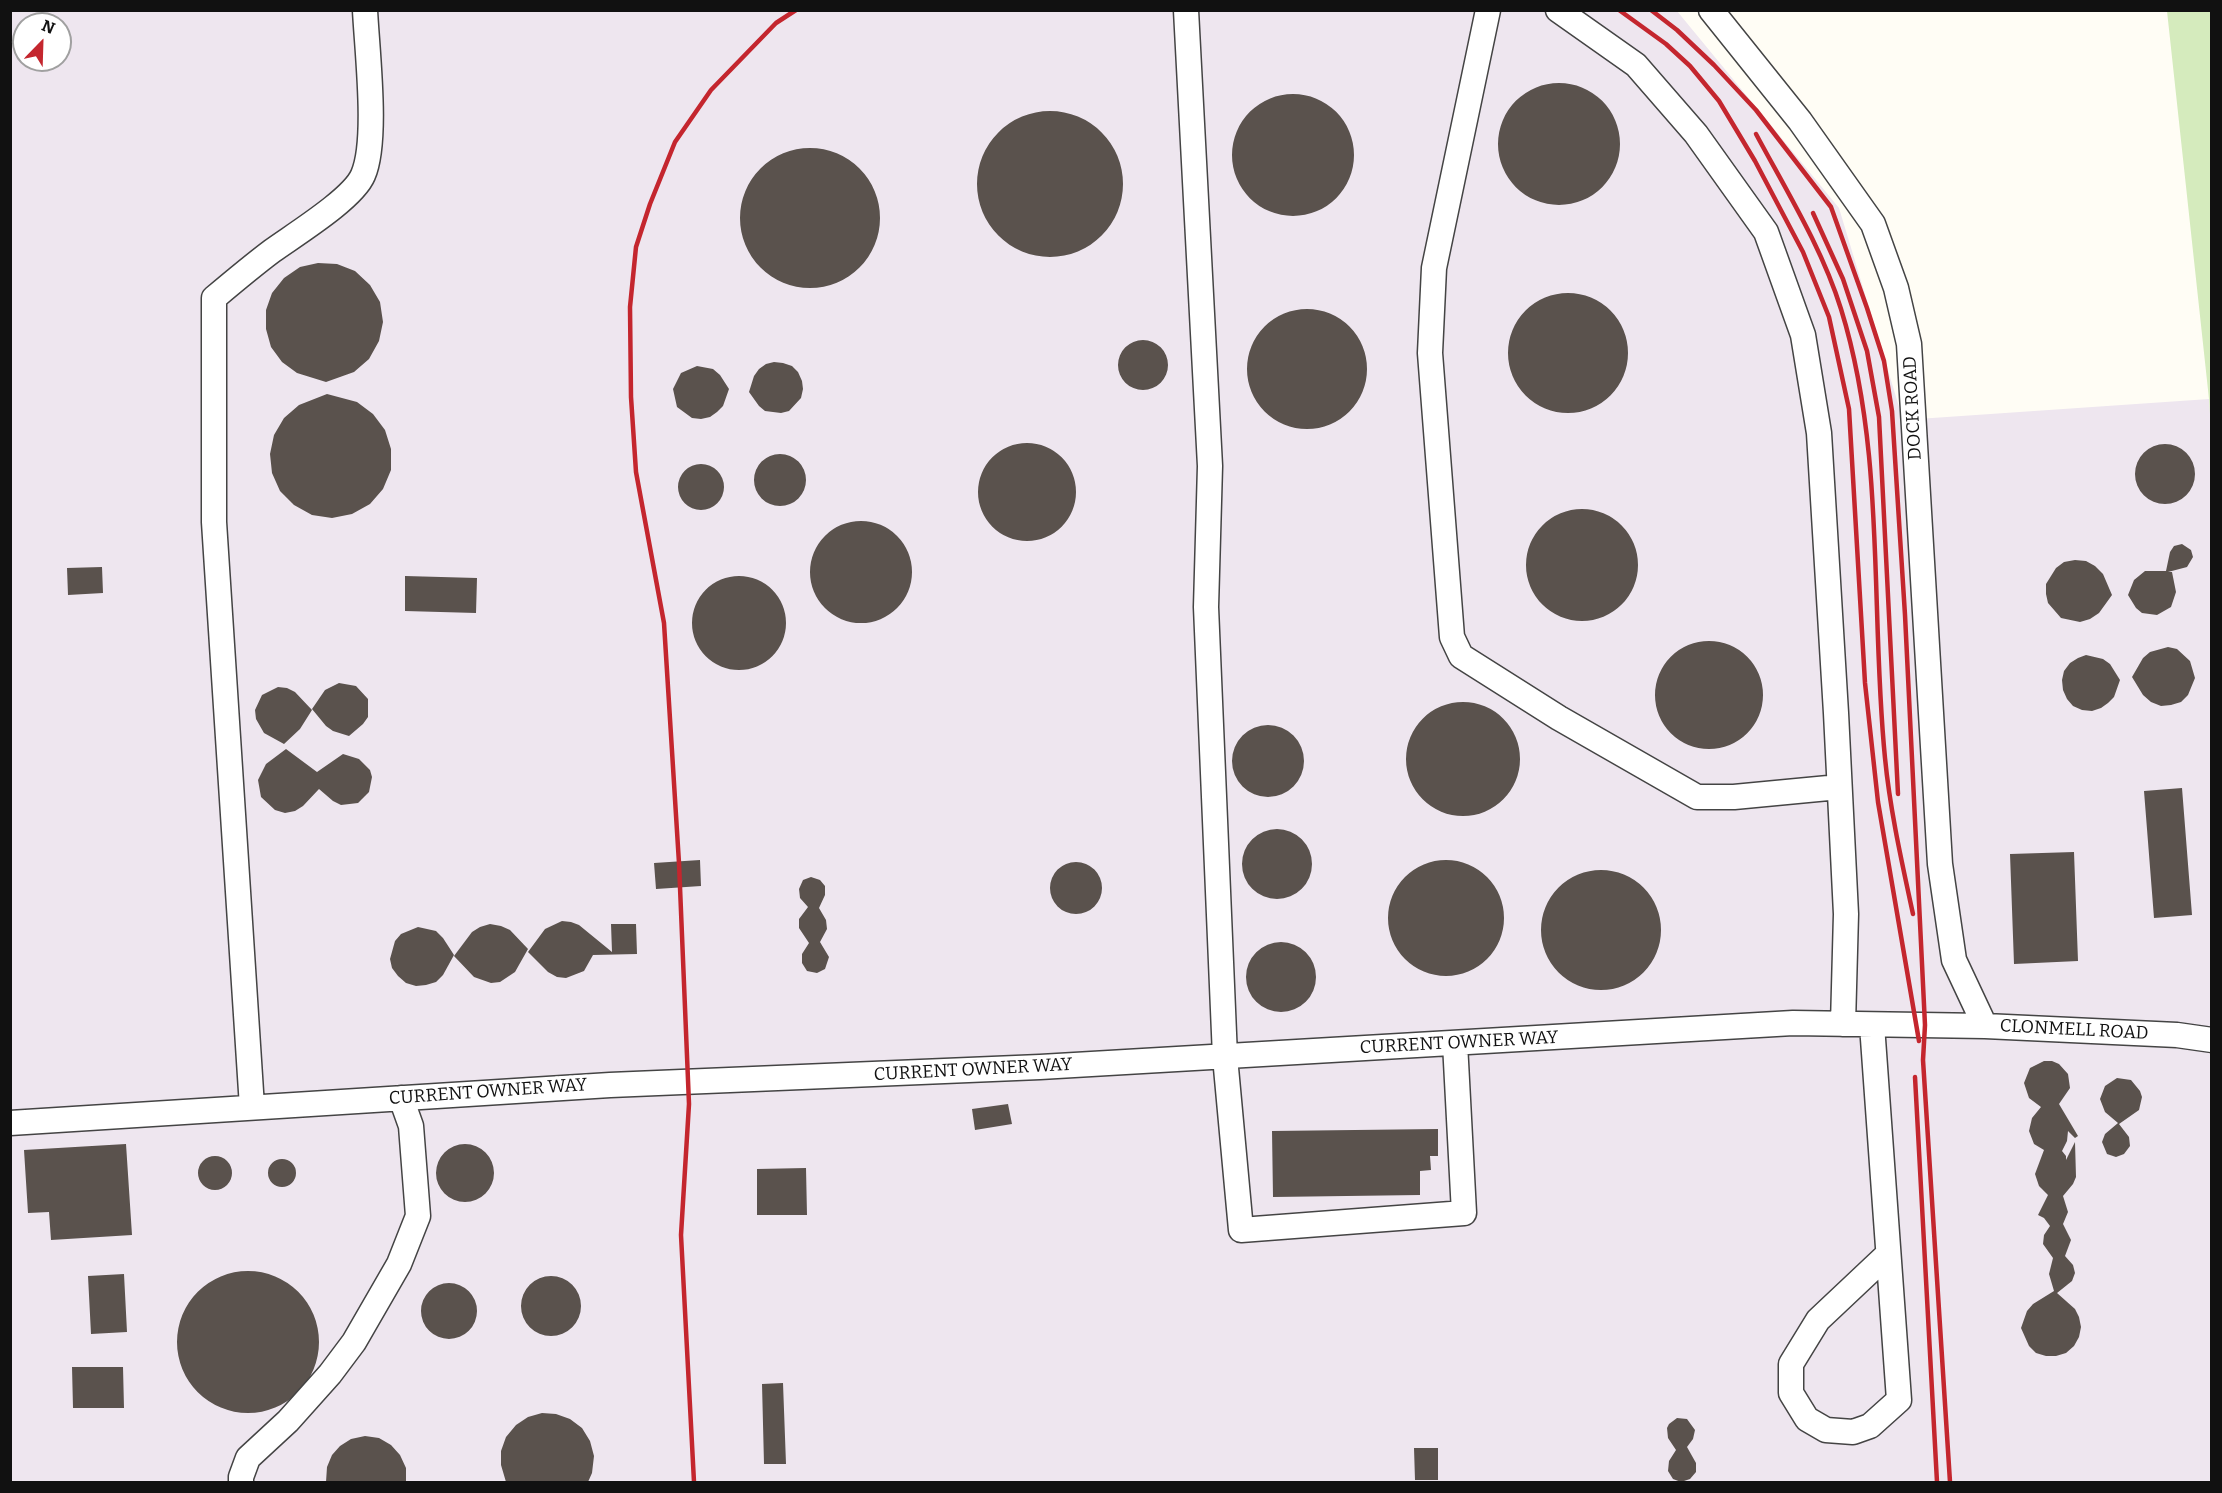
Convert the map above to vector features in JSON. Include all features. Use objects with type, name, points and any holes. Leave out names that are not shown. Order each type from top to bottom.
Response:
[{"type":"street","points":[[252,1107],[214,522],[214,298],[346,196],[363,177],[370,150],[365,10]]},
{"type":"street","points":[[1186,10],[1210,466],[1206,607],[1225,1057],[1241,1230],[1464,1213],[1455,1043]]},
{"type":"street","points":[[1488,10],[1434,268],[1430,353],[1452,637],[1461,656],[1560,718],[1697,797],[1734,797],[1839,787]]},
{"type":"street","points":[[1558,10],[1636,65],[1696,134],[1766,232],[1803,336],[1819,432],[1846,914],[1843,1024]]},
{"type":"street","name":"DOCK ROAD","points":[[1711,10],[1800,121],[1873,224],[1896,288],[1909,344],[1940,864],[1954,960],[1985,1026]]},
{"type":"street","name":"CURRENT OWNER WAY","points":[[10,1123],[610,1085],[1040,1067],[1793,1023],[1936,1026]]},
{"type":"street","points":[[1872,1024],[1899,1400],[1870,1426],[1853,1432],[1826,1430],[1807,1419],[1791,1393],[1791,1364],[1818,1320],[1887,1255]]},
{"type":"street","name":"CLONMELL ROAD","points":[[1936,1026],[1985,1026],[2177,1035],[2211,1040]]},
{"type":"street","points":[[241,1482],[248,1458],[288,1420],[330,1374],[354,1342],[399,1264],[418,1216],[411,1126],[401,1098]]},
{"type":"shaded area","points":[[10,11],[1677,11],[1839,208],[1903,420],[2209,399],[2212,429],[2211,1482],[11,1482]]},
{"type":"green space","points":[[2167,11],[2211,11],[2211,429],[2209,399]]},
{"type":"building","points":[[1559,83],[1583,87],[1602,101],[1616,120],[1620,144],[1616,168],[1602,187],[1583,201],[1559,205],[1535,201],[1516,187],[1502,168],[1498,144],[1502,120],[1516,101],[1535,87]]},
{"type":"building","points":[[1293,94],[1316,98],[1336,112],[1350,132],[1354,155],[1350,178],[1336,198],[1316,212],[1293,216],[1270,212],[1250,198],[1236,178],[1232,155],[1236,132],[1250,112],[1270,98]]},
{"type":"building","points":[[1050,111],[1078,117],[1101,133],[1117,156],[1123,184],[1117,212],[1101,235],[1078,251],[1050,257],[1022,251],[999,235],[983,212],[977,184],[983,156],[999,133],[1022,117]]},
{"type":"building","points":[[810,148],[837,153],[859,169],[875,191],[880,218],[875,245],[859,267],[837,283],[810,288],[783,283],[761,267],[745,245],[740,218],[745,191],[761,169],[783,153]]},
{"type":"building","points":[[318,263],[337,264],[355,271],[370,285],[380,302],[383,322],[379,341],[369,359],[354,372],[326,382],[297,373],[282,362],[271,347],[266,329],[266,310],[272,293],[284,278],[300,267]]},
{"type":"building","points":[[1568,293],[1591,297],[1610,311],[1624,330],[1628,353],[1624,376],[1610,395],[1591,409],[1568,413],[1545,409],[1526,395],[1512,376],[1508,353],[1512,330],[1526,311],[1545,297]]},
{"type":"building","points":[[1307,309],[1330,314],[1349,327],[1362,346],[1367,369],[1362,392],[1349,411],[1330,424],[1307,429],[1284,424],[1265,411],[1252,392],[1247,369],[1252,346],[1265,327],[1284,314]]},
{"type":"building","points":[[1143,340],[1161,347],[1168,365],[1161,383],[1143,390],[1125,383],[1118,365],[1125,347]]},
{"type":"building","points":[[774,362],[792,366],[802,381],[801,398],[789,411],[781,413],[765,411],[749,392],[759,369]]},
{"type":"building","points":[[697,366],[713,369],[729,389],[723,406],[710,417],[701,419],[692,418],[677,407],[673,389],[681,373]]},
{"type":"building","points":[[327,394],[357,402],[373,414],[385,430],[391,449],[391,470],[383,489],[370,504],[352,514],[332,518],[312,515],[294,505],[280,491],[272,473],[270,454],[274,435],[284,418],[299,405]]},
{"type":"building","points":[[1027,443],[1046,447],[1061,458],[1072,473],[1076,492],[1072,511],[1061,526],[1046,537],[1027,541],[1008,537],[993,526],[982,511],[978,492],[982,473],[993,458],[1008,447]]},
{"type":"building","points":[[2159,444],[2171,444],[2182,449],[2190,457],[2195,474],[2193,486],[2182,499],[2171,504],[2159,504],[2148,499],[2140,491],[2135,480],[2135,468],[2140,457],[2148,449]]},
{"type":"building","points":[[780,454],[790,456],[798,462],[804,470],[806,480],[804,490],[798,498],[790,504],[780,506],[770,504],[762,498],[756,490],[754,480],[756,470],[762,462],[770,456]]},
{"type":"building","points":[[706,464],[718,470],[723,478],[723,496],[718,504],[710,509],[696,510],[688,507],[681,500],[678,482],[681,474],[688,467]]},
{"type":"building","points":[[1582,509],[1603,513],[1622,525],[1634,544],[1638,565],[1634,586],[1622,605],[1603,617],[1582,621],[1561,617],[1542,605],[1530,586],[1526,565],[1530,544],[1542,525],[1561,513]]},
{"type":"building","points":[[861,521],[881,525],[897,536],[908,552],[912,572],[908,592],[897,608],[881,619],[861,623],[841,619],[825,608],[814,592],[810,572],[814,552],[825,536],[841,525]]},
{"type":"building","points":[[2182,544],[2191,550],[2193,557],[2187,567],[2168,572],[2172,572],[2176,592],[2171,607],[2157,615],[2142,613],[2128,595],[2134,580],[2145,571],[2166,571],[2170,552],[2174,546]]},
{"type":"building","points":[[2086,561],[2095,566],[2103,574],[2112,595],[2099,613],[2080,622],[2061,618],[2048,603],[2046,594],[2046,584],[2056,568],[2064,562]]},
{"type":"building","points":[[102,567],[103,593],[68,595],[67,568]]},
{"type":"building","points":[[405,576],[477,578],[476,613],[405,611]]},
{"type":"building","points":[[730,576],[748,576],[773,589],[783,605],[786,623],[783,641],[773,657],[748,670],[730,670],[705,657],[692,632],[692,614],[705,589]]},
{"type":"building","points":[[1709,641],[1730,645],[1747,657],[1759,674],[1763,695],[1759,716],[1747,733],[1730,745],[1709,749],[1688,745],[1671,733],[1659,716],[1655,695],[1659,674],[1671,657],[1688,645]]},
{"type":"building","points":[[2168,647],[2177,649],[2190,661],[2195,678],[2188,695],[2181,702],[2161,706],[2151,702],[2143,695],[2132,677],[2143,658],[2150,652]]},
{"type":"building","points":[[2086,655],[2103,659],[2110,664],[2120,680],[2114,697],[2101,708],[2092,711],[2073,706],[2063,690],[2064,671],[2070,663]]},
{"type":"building","points":[[339,683],[356,686],[368,699],[368,717],[349,736],[326,726],[312,709],[325,690]]},
{"type":"building","points":[[278,687],[295,692],[312,710],[300,729],[284,744],[264,733],[256,719],[255,710],[262,695]]},
{"type":"building","points":[[1463,702],[1485,706],[1504,718],[1516,737],[1520,759],[1516,781],[1504,800],[1485,812],[1463,816],[1441,812],[1422,800],[1410,781],[1406,759],[1410,737],[1422,718],[1441,706]]},
{"type":"building","points":[[1268,725],[1288,731],[1298,741],[1304,761],[1298,781],[1288,791],[1268,797],[1248,791],[1238,781],[1232,761],[1238,741],[1248,731]]},
{"type":"building","points":[[286,749],[317,772],[343,754],[359,759],[370,770],[372,777],[369,792],[358,803],[341,805],[319,789],[295,811],[285,813],[275,810],[261,797],[258,780],[266,764]]},
{"type":"building","points":[[2182,788],[2192,915],[2154,918],[2144,791]]},
{"type":"building","points":[[1277,829],[1290,832],[1302,839],[1309,851],[1312,864],[1309,877],[1302,889],[1290,896],[1277,899],[1264,896],[1252,889],[1245,877],[1242,864],[1245,851],[1252,839],[1264,832]]},
{"type":"building","points":[[2074,852],[2078,961],[2014,964],[2010,854]]},
{"type":"building","points":[[700,860],[701,886],[656,889],[654,863]]},
{"type":"building","points":[[1446,860],[1468,864],[1487,877],[1500,896],[1504,918],[1500,940],[1487,959],[1468,972],[1446,976],[1424,972],[1405,959],[1392,940],[1388,918],[1392,896],[1405,877],[1424,864]]},
{"type":"building","points":[[1071,862],[1081,862],[1095,869],[1102,888],[1095,907],[1081,914],[1071,914],[1061,910],[1054,903],[1050,893],[1050,883],[1054,873],[1061,866]]},
{"type":"building","points":[[1601,870],[1624,874],[1644,887],[1657,907],[1661,930],[1657,953],[1644,973],[1624,986],[1601,990],[1578,986],[1558,973],[1545,953],[1541,930],[1545,907],[1558,887],[1578,874]]},
{"type":"building","points":[[811,877],[820,880],[825,886],[825,895],[819,908],[826,920],[827,929],[820,942],[829,957],[825,969],[817,973],[807,971],[802,963],[802,954],[809,943],[799,928],[799,919],[808,907],[800,898],[799,889],[803,880]]},
{"type":"building","points":[[562,921],[579,925],[612,952],[611,924],[636,924],[637,954],[593,955],[584,971],[566,978],[557,977],[548,972],[528,952],[545,929]]},
{"type":"building","points":[[490,924],[510,930],[528,949],[515,972],[500,982],[491,983],[474,977],[454,956],[472,932]]},
{"type":"building","points":[[418,927],[436,931],[454,955],[443,975],[436,982],[416,986],[406,983],[398,976],[392,968],[390,959],[395,941],[401,934]]},
{"type":"building","points":[[1288,942],[1301,948],[1310,957],[1314,963],[1316,977],[1314,991],[1306,1002],[1295,1010],[1274,1012],[1256,1002],[1248,991],[1246,970],[1256,952],[1267,944]]},
{"type":"building","points":[[2044,1061],[2059,1064],[2068,1074],[2070,1088],[2059,1104],[2078,1136],[2075,1138],[2068,1131],[2067,1141],[2062,1151],[2066,1160],[2075,1142],[2076,1177],[2063,1196],[2068,1212],[2063,1224],[2071,1240],[2065,1256],[2073,1265],[2075,1273],[2072,1281],[2057,1293],[2075,1309],[2081,1327],[2074,1346],[2066,1353],[2056,1356],[2036,1353],[2029,1346],[2021,1328],[2027,1311],[2033,1304],[2054,1291],[2049,1274],[2053,1258],[2043,1244],[2044,1235],[2050,1226],[2044,1218],[2038,1215],[2048,1195],[2039,1186],[2035,1174],[2044,1150],[2034,1144],[2029,1131],[2032,1118],[2041,1107],[2029,1098],[2024,1083],[2030,1068]]},
{"type":"building","points":[[2117,1078],[2131,1080],[2142,1097],[2139,1110],[2119,1124],[2129,1137],[2130,1146],[2124,1154],[2116,1157],[2107,1154],[2102,1142],[2105,1134],[2118,1123],[2105,1112],[2100,1099],[2105,1086]]},
{"type":"building","points":[[1008,1104],[1012,1124],[975,1130],[972,1109]]},
{"type":"building","points":[[1438,1129],[1438,1156],[1430,1156],[1431,1170],[1420,1171],[1420,1195],[1273,1197],[1272,1131]]},
{"type":"building","points":[[126,1144],[132,1235],[51,1240],[49,1212],[28,1213],[24,1150]]},
{"type":"building","points":[[459,1144],[471,1144],[486,1152],[494,1167],[494,1179],[486,1194],[471,1202],[459,1202],[444,1194],[436,1179],[436,1167],[444,1152]]},
{"type":"building","points":[[215,1156],[227,1161],[232,1173],[227,1185],[215,1190],[203,1185],[198,1173],[203,1161]]},
{"type":"building","points":[[282,1159],[292,1163],[296,1173],[292,1183],[282,1187],[272,1183],[268,1173],[272,1163]]},
{"type":"building","points":[[806,1168],[807,1215],[757,1215],[757,1169]]},
{"type":"building","points":[[248,1271],[275,1277],[298,1292],[313,1315],[319,1342],[313,1369],[298,1392],[275,1407],[248,1413],[221,1407],[198,1392],[183,1369],[177,1342],[183,1315],[198,1292],[221,1277]]},
{"type":"building","points":[[124,1274],[127,1332],[91,1334],[88,1276]]},
{"type":"building","points":[[551,1276],[568,1281],[576,1289],[581,1306],[576,1323],[568,1331],[551,1336],[534,1331],[526,1323],[521,1306],[526,1289],[534,1281]]},
{"type":"building","points":[[443,1283],[455,1283],[465,1287],[473,1295],[477,1311],[473,1327],[465,1335],[455,1339],[443,1339],[433,1335],[425,1327],[421,1317],[421,1305],[425,1295],[433,1287]]},
{"type":"building","points":[[72,1367],[123,1367],[124,1408],[73,1408]]},
{"type":"building","points":[[783,1383],[786,1464],[764,1464],[762,1384]]},
{"type":"building","points":[[542,1413],[556,1414],[570,1419],[582,1428],[590,1441],[594,1456],[592,1473],[588,1482],[506,1482],[501,1465],[501,1451],[506,1437],[516,1425],[528,1417]]},
{"type":"building","points":[[1677,1418],[1687,1419],[1695,1430],[1693,1439],[1687,1447],[1696,1463],[1696,1472],[1690,1479],[1681,1482],[1673,1479],[1668,1471],[1669,1461],[1676,1450],[1668,1438],[1667,1428]]},
{"type":"building","points":[[365,1436],[379,1438],[391,1445],[400,1455],[406,1468],[406,1482],[326,1482],[327,1467],[332,1455],[351,1439]]},
{"type":"building","points":[[1414,1448],[1438,1448],[1438,1480],[1415,1480]]},
{"type":"railway","points":[[694,1482],[681,1235],[689,1104],[679,863],[664,623],[636,472],[631,397],[630,307],[636,247],[650,204],[675,142],[711,90],[776,23],[796,10]]},
{"type":"railway","points":[[1619,10],[1666,44],[1690,66],[1719,101],[1755,161],[1803,252],[1829,317],[1849,409],[1865,683],[1878,802],[1919,1041]]},
{"type":"railway","points":[[1651,10],[1677,30],[1714,65],[1756,110],[1831,207],[1884,361],[1892,411],[1905,615],[1925,1025],[1923,1060],[1950,1482]]},
{"type":"railway","points":[[1756,134],[1824,264],[1841,309],[1855,364],[1865,419],[1871,476],[1881,702],[1887,778],[1913,914]]},
{"type":"railway","points":[[1813,213],[1843,279],[1867,351],[1879,417],[1898,794]]},
{"type":"railway","points":[[1915,1077],[1937,1482]]}]
